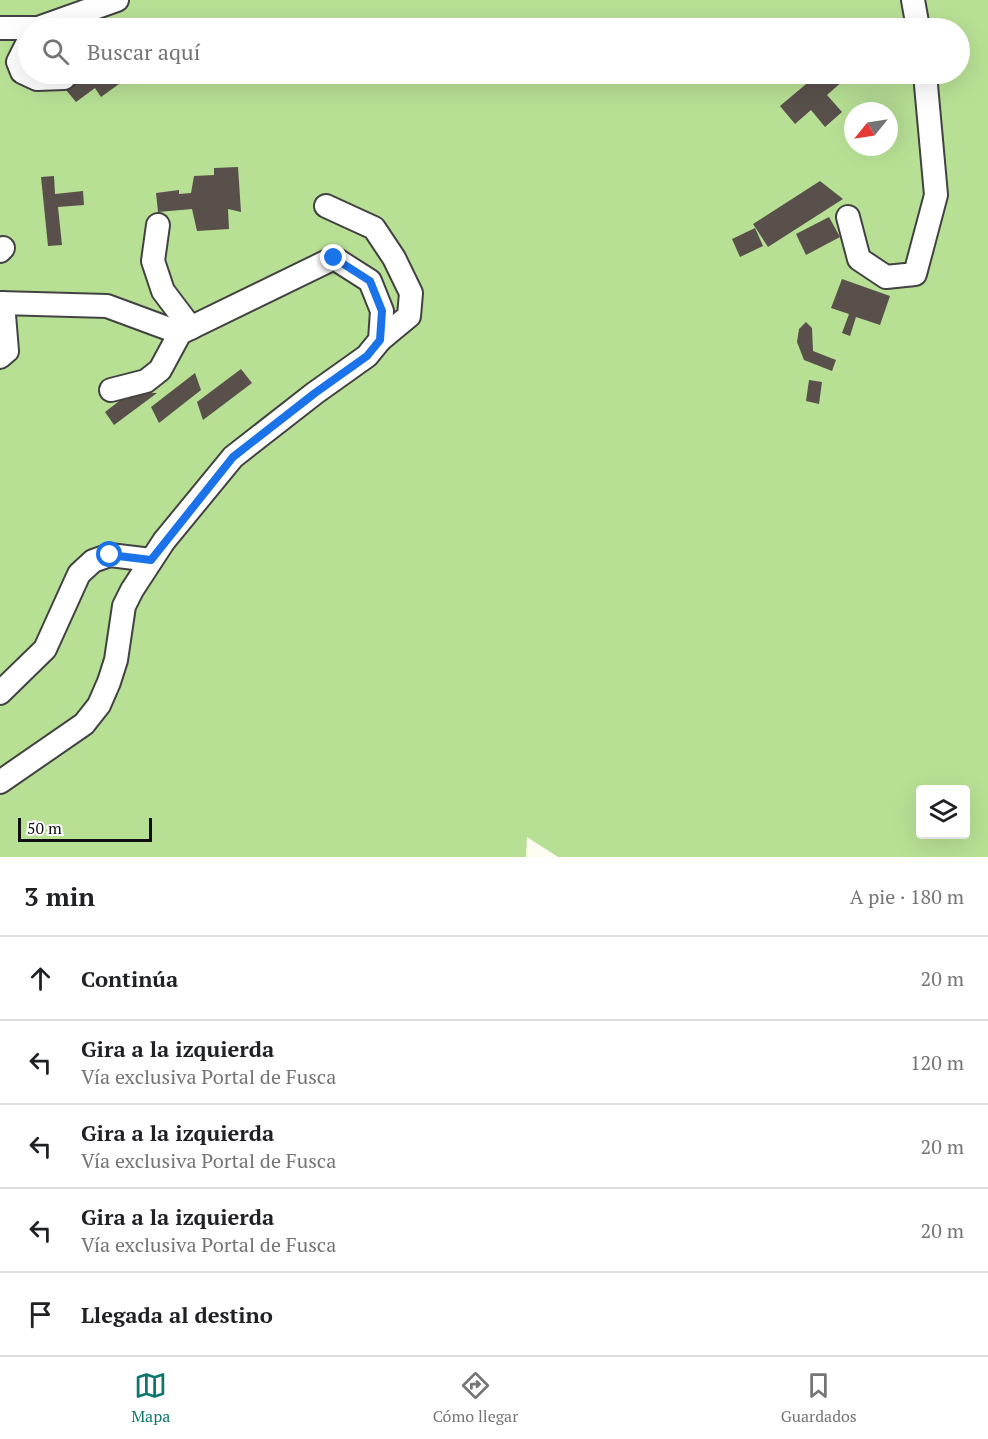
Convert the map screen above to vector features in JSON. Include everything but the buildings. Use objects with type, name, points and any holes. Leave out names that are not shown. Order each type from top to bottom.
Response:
[{"type":"lane","points":[[64,18],[117,0]]},
{"type":"lane","points":[[913,0],[916,18]]},
{"type":"lane","points":[[0,28],[18,28]]},
{"type":"lane","points":[[848,217],[860,259],[886,277],[915,274],[936,195],[926,84]]},
{"type":"lane","points":[[0,782],[84,724],[99,705],[116,660],[124,606],[151,560],[233,457],[367,356],[380,340],[409,316],[411,293],[394,258],[374,228],[326,206]]},
{"type":"lane","points":[[158,225],[153,261],[163,291],[185,331]]},
{"type":"lane","points":[[111,390],[146,381],[160,370],[185,331],[334,258],[370,281],[382,311],[380,340]]},
{"type":"lane","points":[[0,357],[7,351],[1,303],[107,306],[185,331]]},
{"type":"lane","points":[[0,693],[45,649],[79,574],[93,561],[110,555],[151,560]]},
{"type":"green space","points":[[0,0],[988,0],[988,857],[558,857],[527,837],[526,857],[0,857]]},
{"type":"route","points":[[110,555],[151,560],[233,457],[367,356],[380,340],[382,311],[370,281],[334,258]]}]
